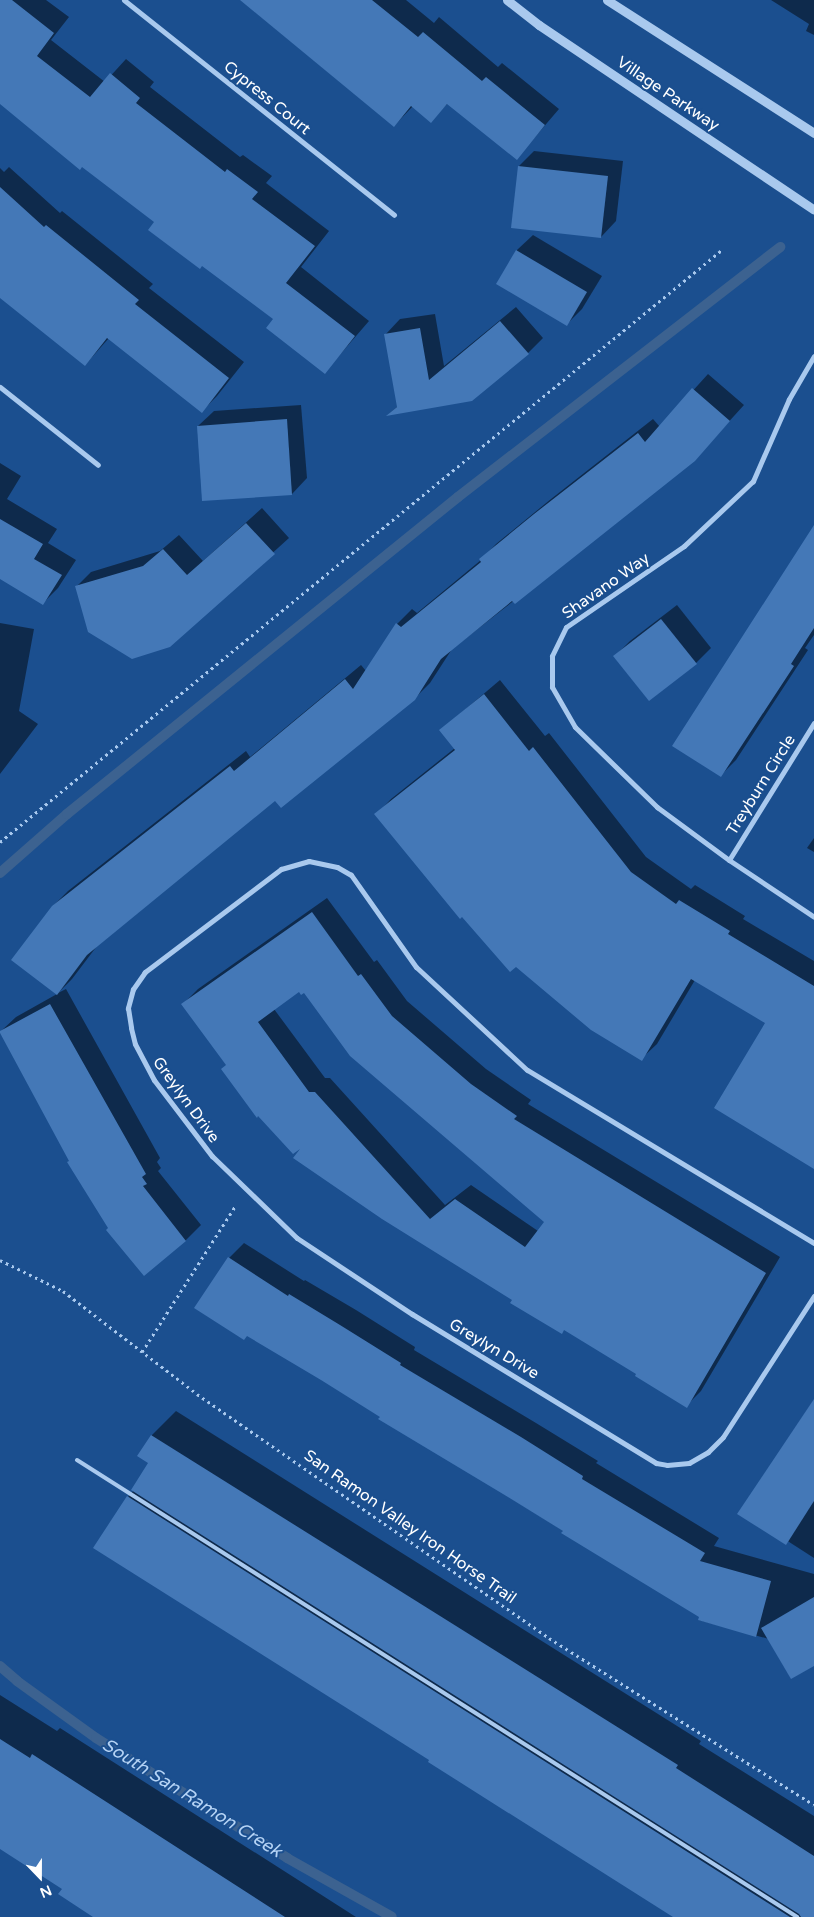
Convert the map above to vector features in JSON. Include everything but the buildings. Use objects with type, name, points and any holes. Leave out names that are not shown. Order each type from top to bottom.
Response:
[{"type":"street","name":"Cypress Court","points":[[124,0],[394,215]]},
{"type":"street","name":"Village Parkway","points":[[507,0],[539,25],[814,210]]},
{"type":"street","points":[[607,0],[814,133]]},
{"type":"street","name":"Shavano Way","points":[[814,356],[789,399],[753,481],[684,546],[566,626],[552,656],[552,687],[575,727],[657,807],[729,860],[814,917]]},
{"type":"street","points":[[0,386],[98,465]]},
{"type":"street","name":"Treyburn Circle","points":[[729,860],[814,723]]},
{"type":"street","name":"Greylyn Drive","points":[[814,1243],[527,1070],[416,967],[351,875],[336,867],[309,861],[281,869],[145,972],[133,989],[128,1008],[135,1044],[154,1080],[212,1156],[297,1238],[412,1314],[644,1457],[667,1465],[689,1463],[708,1452],[723,1437],[814,1296]]},
{"type":"lane","points":[[77,1460],[797,1917]]},
{"type":"path","points":[[0,842],[723,249]]},
{"type":"path","points":[[142,1352],[247,1190]]},
{"type":"path","name":"San Ramon Valley Iron Horse Trail","points":[[0,1260],[63,1291],[196,1394],[549,1638],[814,1805]]},
{"type":"waterway","points":[[0,873],[67,814],[458,497],[780,247]]},
{"type":"waterway","name":"South San Ramon Creek","points":[[0,1666],[17,1681],[96,1738],[287,1858],[392,1917]]}]
